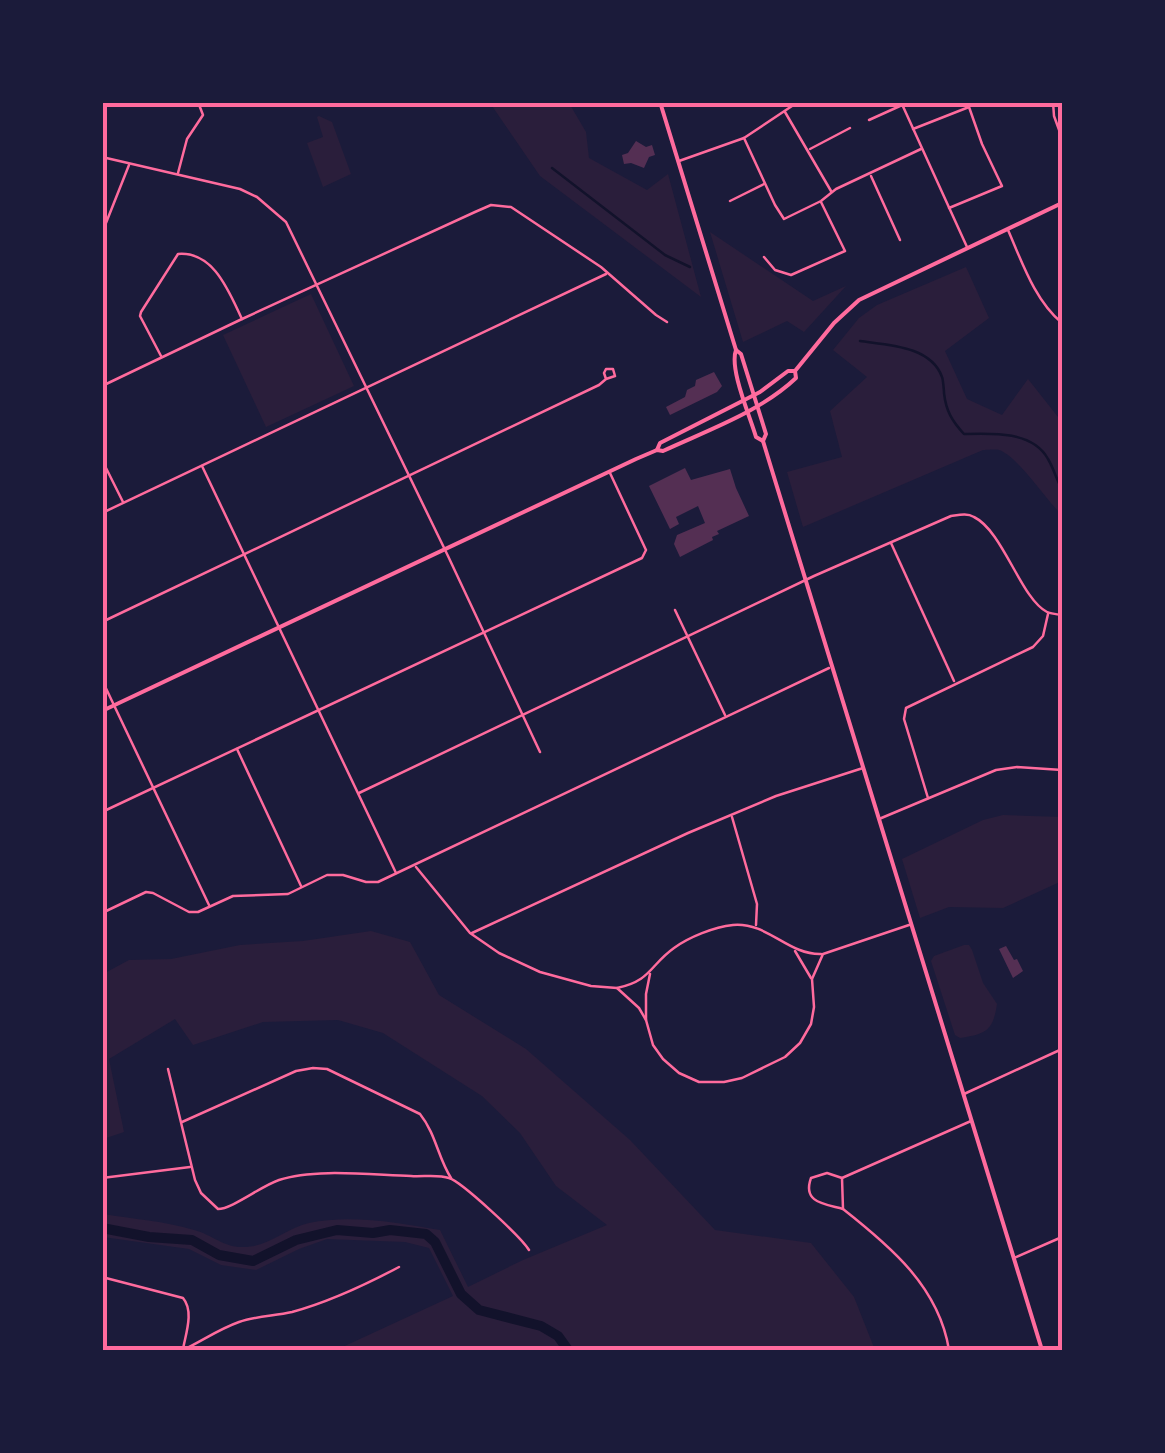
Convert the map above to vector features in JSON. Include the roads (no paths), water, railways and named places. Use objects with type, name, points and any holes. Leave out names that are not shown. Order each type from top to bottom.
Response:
[{"type":"main road","points":[[660,102],[736,350],[741,354],[759,406],[764,441],[832,668],[1042,1350]]},
{"type":"main road","points":[[102,710],[759,406],[796,378],[796,371],[834,322],[859,300],[1062,203]]},
{"type":"main road","points":[[736,350],[733,356],[744,400],[756,437],[764,441]]},
{"type":"main road","points":[[657,450],[660,443],[796,371]]},
{"type":"street","points":[[178,174],[186,139],[203,115],[198,102]]},
{"type":"street","points":[[678,161],[744,138],[798,102]]},
{"type":"street","points":[[1053,102],[1062,138]]},
{"type":"street","points":[[869,120],[901,104],[966,247]]},
{"type":"street","points":[[913,129],[969,107],[1002,186],[949,208]]},
{"type":"street","points":[[784,112],[832,192]]},
{"type":"street","points":[[808,150],[850,128]]},
{"type":"street","points":[[744,138],[784,219],[921,149]]},
{"type":"street","points":[[102,156],[240,189],[257,197],[286,222],[540,752]]},
{"type":"street","points":[[103,233],[130,163]]},
{"type":"street","points":[[870,174],[900,240]]},
{"type":"street","points":[[730,201],[766,183]]},
{"type":"street","points":[[764,257],[775,270],[790,276],[845,251],[821,200]]},
{"type":"street","points":[[102,386],[242,318],[496,204],[511,206],[572,246],[667,322]]},
{"type":"street","points":[[1007,228],[1040,298],[1062,324]]},
{"type":"street","points":[[162,357],[140,316],[178,254],[191,254],[218,274],[242,318]]},
{"type":"street","points":[[102,513],[608,274]]},
{"type":"street","points":[[102,622],[606,378]]},
{"type":"street","points":[[102,460],[123,503]]},
{"type":"street","points":[[202,466],[397,874]]},
{"type":"street","points":[[102,812],[642,558],[646,550],[610,472]]},
{"type":"street","points":[[359,793],[806,580],[950,516],[972,516],[982,523],[1032,596],[1048,612],[1062,616]]},
{"type":"street","points":[[891,543],[955,682]]},
{"type":"street","points":[[675,610],[726,716]]},
{"type":"street","points":[[928,798],[904,713],[909,704],[1033,647],[1043,636],[1048,612]]},
{"type":"street","points":[[102,913],[146,892],[189,912],[198,912],[233,896],[288,894],[326,875],[372,883],[832,668]]},
{"type":"street","points":[[102,680],[209,906]]},
{"type":"street","points":[[236,749],[302,887]]},
{"type":"street","points":[[879,819],[987,773],[1027,767],[1062,770]]},
{"type":"street","points":[[470,933],[675,838],[787,792],[862,768]]},
{"type":"street","points":[[732,816],[757,904],[756,927]]},
{"type":"street","points":[[415,865],[470,933],[498,953],[540,972],[591,986],[617,988],[638,983],[674,948],[714,928],[737,924],[756,927],[812,955],[911,924]]},
{"type":"street","points":[[617,988],[639,1008],[653,1045],[663,1059],[679,1073],[699,1082],[724,1082],[742,1078],[785,1057],[800,1044],[811,1024],[812,979],[796,950]]},
{"type":"street","points":[[812,979],[823,954]]},
{"type":"street","points":[[646,1020],[650,972]]},
{"type":"street","points":[[963,1094],[1062,1049]]},
{"type":"street","points":[[168,1069],[192,1167],[202,1193],[218,1209],[226,1209],[283,1178],[307,1174],[451,1178]]},
{"type":"street","points":[[181,1122],[296,1072],[327,1069],[420,1114],[430,1126],[451,1178],[530,1250]]},
{"type":"street","points":[[949,1350],[936,1312],[916,1274],[843,1209],[819,1203],[808,1190],[811,1178],[818,1175],[842,1178],[971,1121]]},
{"type":"street","points":[[102,1178],[192,1167]]},
{"type":"street","points":[[842,1178],[843,1209]]},
{"type":"street","points":[[1014,1258],[1062,1237]]},
{"type":"street","points":[[183,1350],[236,1323],[310,1306],[398,1266]]},
{"type":"street","points":[[102,1276],[183,1298],[189,1311],[183,1350]]},
{"type":"waterway","points":[[552,168],[665,255],[690,267]]},
{"type":"waterway","points":[[860,341],[907,349],[928,359],[942,377],[950,415],[964,434],[1011,436],[1032,443],[1048,459],[1062,489]]},
{"type":"waterway","points":[[102,1228],[192,1240],[219,1255],[253,1261],[296,1240],[337,1230],[426,1234],[435,1242],[461,1294],[479,1310],[541,1326],[558,1336],[568,1350]]}]
